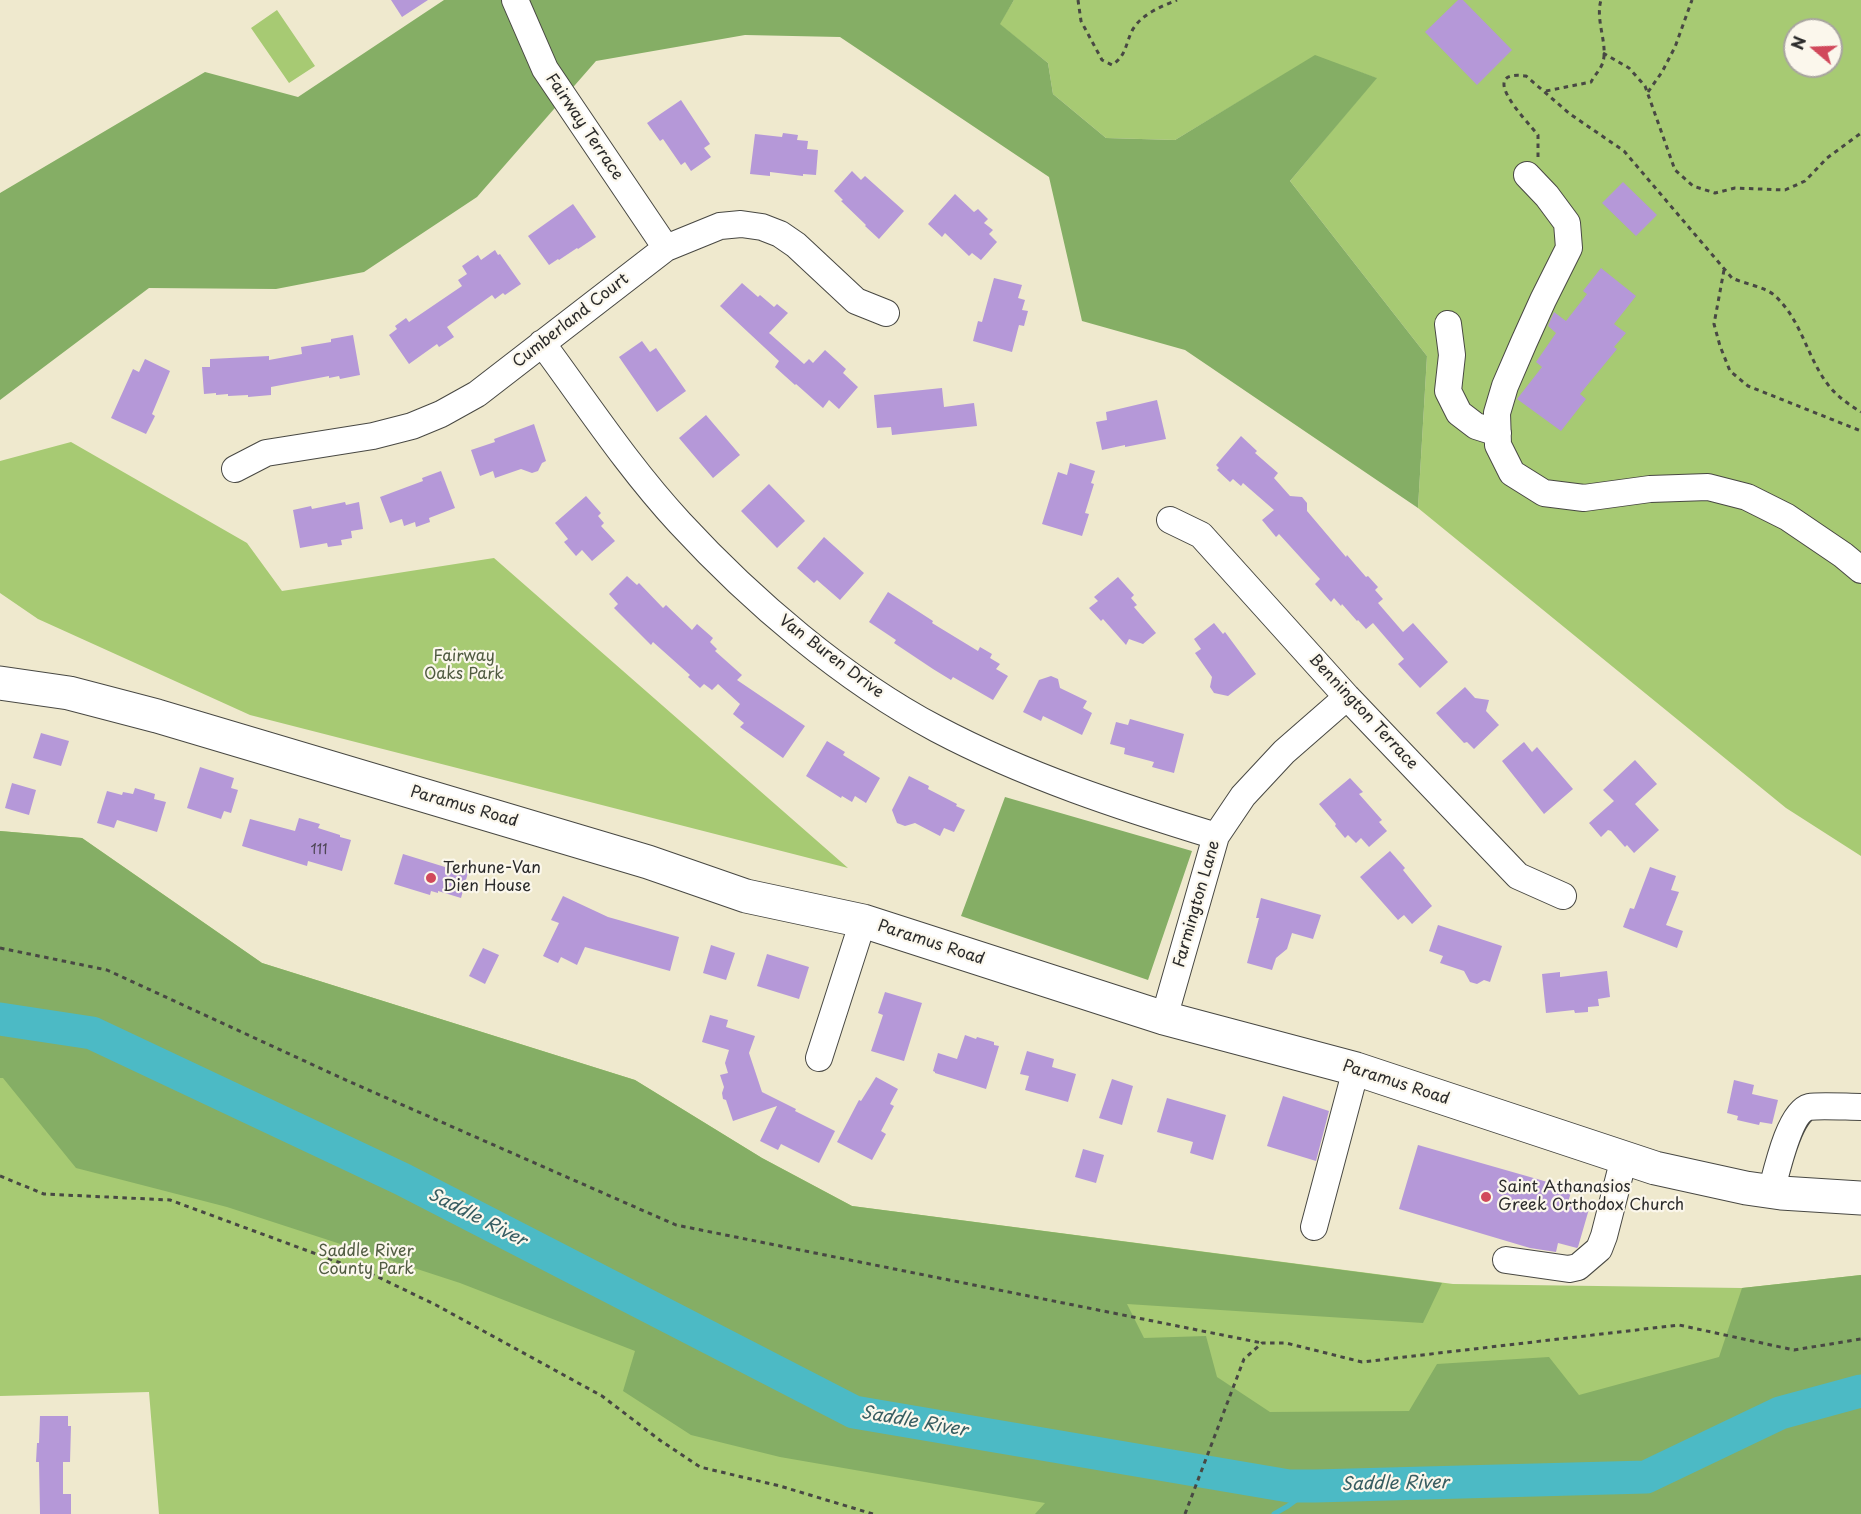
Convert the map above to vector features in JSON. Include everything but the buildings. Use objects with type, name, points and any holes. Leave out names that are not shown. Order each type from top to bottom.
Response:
[{"type":"main road","name":"Paramus Road","points":[[0,683],[69,693],[157,717],[648,862],[746,896],[863,921],[1164,1018],[1356,1069],[1655,1168],[1771,1192],[1861,1198]]},
{"type":"street","name":"Fairway Terrace","points":[[514,0],[545,69],[666,248]]},
{"type":"street","points":[[1527,175],[1547,196],[1567,223],[1569,248],[1505,386],[1497,413],[1498,445],[1512,473],[1544,493],[1584,498],[1650,489],[1708,487],[1747,497],[1787,517],[1861,570]]},
{"type":"street","name":"Cumberland Court","points":[[235,469],[266,453],[373,436],[441,414],[477,394],[666,248],[720,226],[741,224],[762,227],[780,234],[796,245],[856,301],[886,313]]},
{"type":"street","points":[[1448,324],[1452,355],[1448,391],[1459,413],[1476,426],[1498,433]]},
{"type":"street","name":"Van Buren Drive","points":[[542,343],[645,483],[679,522],[736,580],[778,618],[841,667],[891,702],[936,729],[987,754],[1128,809],[1216,836]]},
{"type":"street","name":"Bennington Terrace","points":[[1170,520],[1202,536],[1347,697],[1518,876],[1563,896]]},
{"type":"street","name":"Farmington Lane","points":[[1164,1018],[1216,836],[1243,796],[1284,752],[1347,697]]},
{"type":"street","points":[[819,1058],[863,921]]},
{"type":"street","points":[[1314,1227],[1356,1069]]},
{"type":"street","points":[[1771,1192],[1787,1139],[1800,1111],[1809,1107],[1861,1107]]},
{"type":"street","points":[[1506,1260],[1569,1269],[1578,1267],[1592,1256],[1599,1249],[1604,1236],[1624,1158]]},
{"type":"path","points":[[1078,0],[1081,21],[1101,60],[1112,65],[1120,60],[1134,28],[1144,17],[1177,0]]},
{"type":"path","points":[[1546,91],[1591,82],[1603,61],[1598,10],[1601,0]]},
{"type":"path","points":[[1648,92],[1675,47],[1692,0]]},
{"type":"path","points":[[1603,53],[1629,68],[1645,86],[1675,170],[1693,186],[1715,193],[1735,188],[1785,190],[1805,181],[1827,158],[1861,134]]},
{"type":"path","points":[[1527,175],[1538,157],[1538,135],[1507,97],[1502,87],[1503,81],[1517,75],[1526,76],[1570,114],[1624,151],[1732,278],[1773,294],[1794,317],[1827,384],[1845,402],[1861,412]]},
{"type":"path","points":[[1724,270],[1714,324],[1730,371],[1748,386],[1861,431]]},
{"type":"path","points":[[0,948],[107,970],[359,1086],[676,1225],[1262,1342],[1286,1342],[1362,1362],[1679,1325],[1794,1350],[1861,1339]]},
{"type":"path","points":[[0,1176],[44,1194],[170,1200],[376,1276],[436,1305],[602,1396],[661,1442],[700,1467],[780,1486],[873,1514]]},
{"type":"path","points":[[1186,1512],[1221,1414],[1244,1359],[1262,1342]]},
{"type":"green space","points":[[444,0],[1014,0],[1000,24],[1048,63],[1053,94],[1106,138],[1175,140],[1315,55],[1377,78],[1290,181],[1427,356],[1418,508],[1185,350],[1082,321],[1049,177],[840,37],[745,35],[596,61],[477,197],[364,272],[276,289],[149,288],[0,400],[0,193],[205,72],[298,97]]},
{"type":"green space","points":[[1014,0],[1861,0],[1861,856],[1786,808],[1418,508],[1427,356],[1290,181],[1376,78],[1315,56],[1175,140],[1106,138],[1053,94],[1048,63],[999,24]]},
{"type":"green space","points":[[277,10],[315,66],[289,83],[251,28]]},
{"type":"green space","name":"Fairway Oaks Park","points":[[71,442],[247,543],[282,591],[494,558],[848,868],[250,715],[38,619],[0,593],[0,461]]},
{"type":"green space","points":[[1005,797],[1192,851],[1148,980],[961,916]]},
{"type":"green space","name":"Saddle River County Park","points":[[0,831],[82,838],[262,963],[635,1080],[762,1158],[852,1206],[1453,1284],[1742,1288],[1861,1275],[1706,1514],[159,1514],[149,1392],[0,1396]]},
{"type":"green space","name":"Saddle River County Park","points":[[0,831],[82,838],[262,963],[635,1080],[762,1158],[852,1206],[1442,1283],[1423,1323],[1127,1304],[1144,1338],[1206,1336],[1217,1377],[1270,1412],[1409,1411],[1437,1364],[1549,1357],[1579,1395],[1719,1357],[1742,1288],[1861,1275],[1861,1514],[1035,1514],[1045,1503],[780,1457],[691,1435],[623,1391],[635,1351],[460,1283],[227,1207],[76,1168],[3,1078],[0,1078]]},
{"type":"waterway","name":"Saddle River","points":[[0,1019],[92,1033],[402,1179],[854,1412],[1289,1486],[1315,1486],[1646,1477],[1780,1413],[1861,1391]]},
{"type":"waterway","points":[[1274,1514],[1315,1486]]},
{"type":"place","name":"Terhune-Van Dien House","points":[[431,878]]},
{"type":"place","name":"Saint Athanasios Greek Orthodox Church","points":[[1486,1197]]}]
